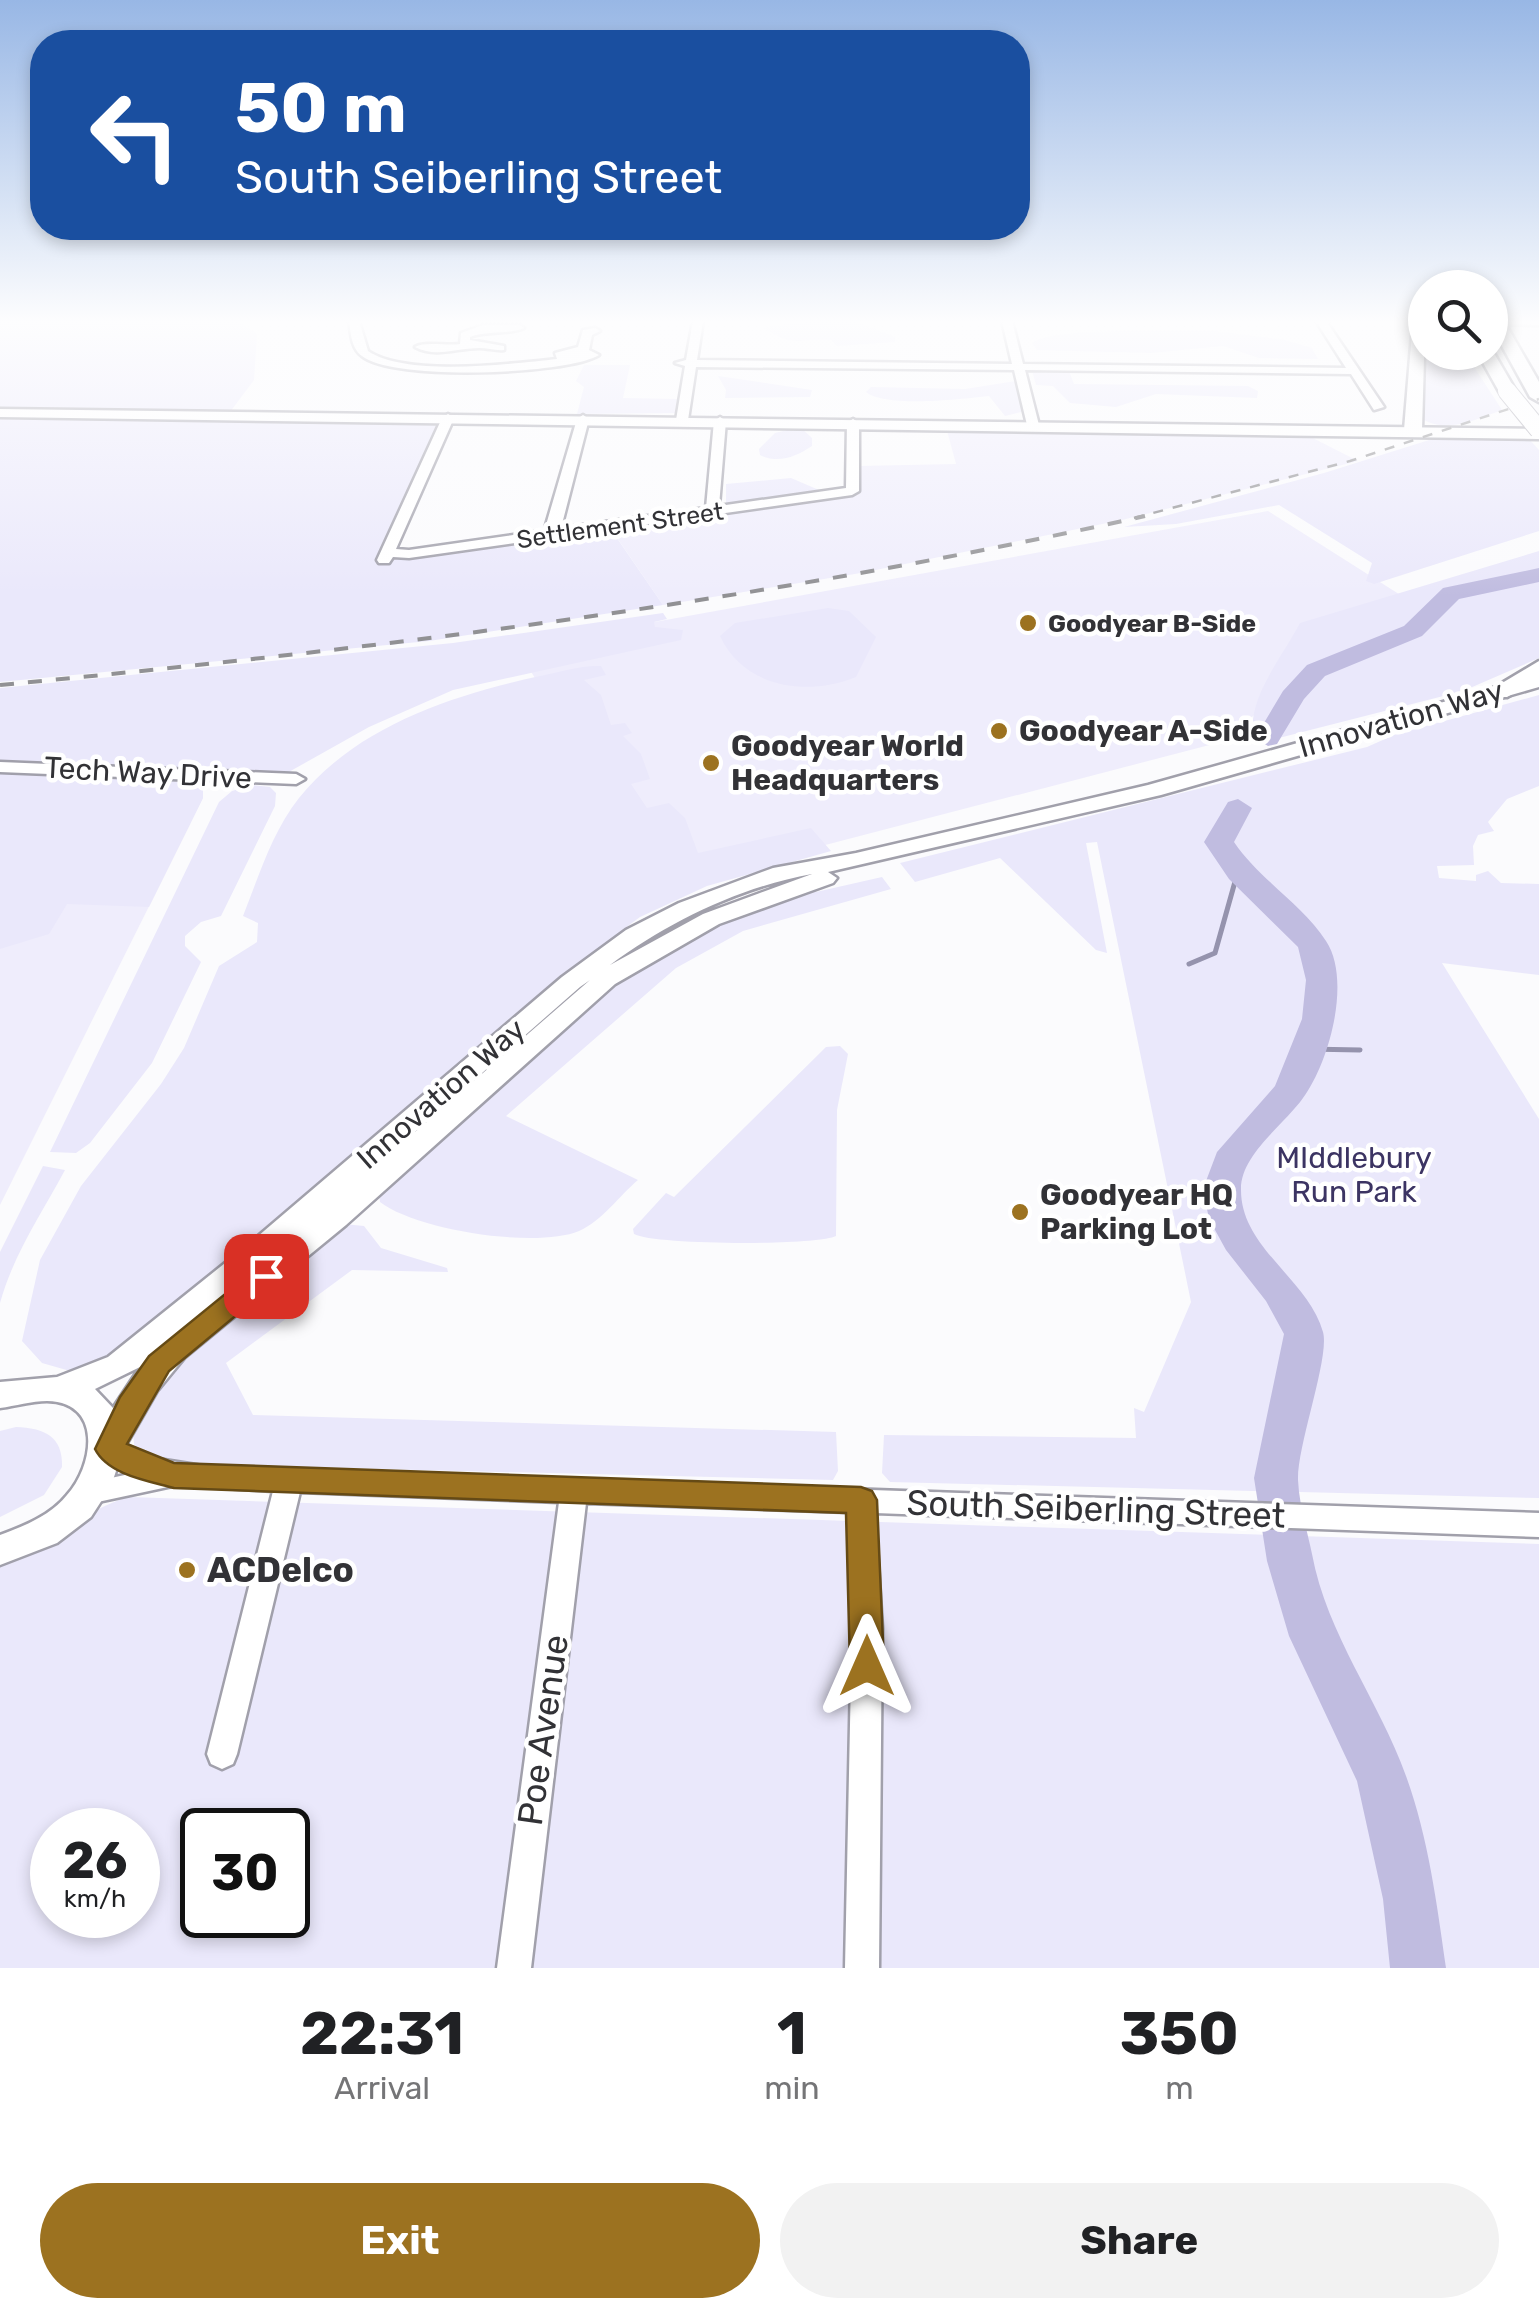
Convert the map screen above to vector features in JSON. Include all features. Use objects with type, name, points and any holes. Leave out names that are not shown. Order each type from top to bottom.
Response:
[{"type":"highway","points":[[1413,430],[1414,413]]},
{"type":"highway","points":[[1499,692],[1539,668]]},
{"type":"main road","points":[[63,413],[1539,432]]},
{"type":"main road","name":"Innovation Way","points":[[0,1394],[59,1390],[106,1375],[261,1251],[506,1036],[635,935],[746,884],[826,862],[856,860],[1152,790],[1539,681]]},
{"type":"main road","name":"Innovation Way","points":[[93,1492],[110,1445],[146,1382],[174,1348],[336,1218],[606,980],[696,924],[836,874],[856,860]]},
{"type":"main road","points":[[59,1390],[95,1408],[110,1445]]},
{"type":"main road","points":[[0,1550],[50,1530],[93,1492]]},
{"type":"street","points":[[682,420],[683,413]]},
{"type":"street","points":[[1030,413],[1033,425]]},
{"type":"street","name":"Settlement Street","points":[[448,418],[386,556],[852,492],[853,423]]},
{"type":"street","points":[[556,534],[553,525],[584,419]]},
{"type":"street","points":[[712,512],[720,421]]},
{"type":"street","name":"Tech Way Drive","points":[[0,767],[296,779]]},
{"type":"street","name":"South Seiberling Street","points":[[110,1445],[139,1466],[174,1476]]},
{"type":"street","name":"South Seiberling Street","points":[[93,1492],[174,1476],[1539,1525]]},
{"type":"street","points":[[222,1754],[289,1480]]},
{"type":"street","name":"Poe Avenue","points":[[514,1968],[574,1492]]},
{"type":"street","points":[[861,1500],[867,1628],[862,1968]]},
{"type":"shaded area","points":[[946,427],[1301,432],[1358,461],[1122,520],[861,573],[663,605],[611,529],[858,495],[858,466],[956,464]]},
{"type":"shaded area","points":[[1268,511],[1402,596],[1221,742],[718,873],[669,897],[516,647]]},
{"type":"shaded area","points":[[0,771],[184,782],[203,789],[203,798],[0,1205]]},
{"type":"green space","points":[[577,413],[675,413],[675,413]]},
{"type":"green space","points":[[1421,413],[1494,413],[1451,425],[1421,418]]},
{"type":"green space","points":[[0,416],[440,422],[375,560],[610,528],[663,605],[429,641],[0,682]]},
{"type":"green space","points":[[800,427],[812,438],[812,446],[787,458],[760,455],[759,449],[775,433]]},
{"type":"green space","points":[[1442,436],[1528,438],[1539,450],[1539,531],[1374,584],[1366,581],[1372,563],[1279,505],[1176,524],[1124,527],[1324,473]]},
{"type":"green space","points":[[791,478],[819,490],[726,507],[726,484]]},
{"type":"green space","points":[[1539,551],[1539,658],[1463,691],[1255,744],[1252,729],[1259,697],[1300,623]]},
{"type":"green space","points":[[828,608],[849,611],[876,637],[856,677],[837,683],[798,687],[761,677],[731,654],[720,636],[735,623]]},
{"type":"green space","points":[[663,613],[667,619],[654,622],[655,627],[683,630],[681,640],[453,690],[369,727],[287,773],[0,761],[0,688],[453,643]]},
{"type":"green space","points":[[601,666],[606,675],[584,680],[601,695],[611,725],[625,723],[632,733],[623,736],[641,754],[650,779],[631,784],[647,808],[669,803],[685,818],[698,853],[811,828],[831,851],[707,886],[640,917],[557,979],[142,1342],[77,1373],[42,1363],[22,1341],[40,1260],[81,1186],[161,1084],[184,1048],[219,966],[257,942],[258,923],[243,916],[274,840],[299,798],[349,751],[409,717],[507,684]]},
{"type":"green space","name":"MIddlebury Run Park","points":[[1539,695],[1539,786],[1507,799],[1488,822],[1494,831],[1478,835],[1473,846],[1474,865],[1437,866],[1439,878],[1476,881],[1476,875],[1488,871],[1501,883],[1539,884],[1539,975],[1442,963],[1539,1119],[1539,1498],[890,1482],[882,1473],[884,1435],[1136,1438],[1134,1408],[1144,1412],[1191,1302],[1097,842],[1086,843],[1107,953],[1096,950],[1000,858],[915,882],[900,863],[1367,747],[1394,735]]},
{"type":"green space","points":[[0,771],[184,782],[203,789],[203,798],[149,907],[67,904],[49,934],[0,949]]},
{"type":"green space","points":[[252,785],[270,787],[276,793],[275,806],[221,916],[201,922],[185,936],[185,946],[201,962],[152,1063],[90,1143],[76,1153],[50,1152],[219,802],[232,791]]},
{"type":"green space","points":[[882,877],[891,889],[743,931],[676,968],[506,1116],[638,1180],[587,1227],[560,1236],[535,1238],[477,1234],[420,1221],[380,1202],[379,1195],[626,976],[732,915],[813,887],[816,892]]},
{"type":"green space","points":[[840,1046],[848,1054],[837,1110],[836,1236],[734,1243],[634,1234],[633,1229],[666,1193],[674,1197],[826,1047]]},
{"type":"green space","points":[[43,1166],[65,1170],[20,1251],[0,1303],[0,1252]]},
{"type":"green space","points":[[344,1224],[364,1226],[381,1248],[447,1268],[448,1272],[352,1270],[226,1363],[253,1415],[836,1432],[838,1471],[833,1480],[173,1464],[150,1460],[136,1451],[135,1422],[150,1390],[177,1357],[248,1294]]},
{"type":"green space","points":[[16,1427],[50,1436],[59,1448],[62,1467],[44,1495],[0,1517],[0,1431]]},
{"type":"green space","points":[[129,1497],[1539,1544],[1539,1968],[0,1968],[0,1562],[34,1548],[96,1511]]},
{"type":"waterway","points":[[1268,738],[1292,697],[1316,671],[1413,631],[1451,593],[1539,575]]},
{"type":"waterway","points":[[1238,808],[1219,842],[1240,873],[1313,944],[1322,980],[1319,1019],[1291,1090],[1230,1161],[1222,1189],[1228,1219],[1245,1250],[1281,1291],[1304,1334],[1276,1478],[1290,1561],[1313,1636],[1382,1778],[1410,1899],[1418,1968]]},
{"type":"waterway","points":[[1189,964],[1215,953],[1238,871]]},
{"type":"waterway","points":[[1307,1049],[1360,1050]]},
{"type":"railway","points":[[1134,518],[1350,461],[1497,413]]},
{"type":"railway","points":[[0,685],[432,638],[718,597],[1003,546],[1145,516]]},
{"type":"place","name":"Goodyear B-Side","points":[[1028,623]]},
{"type":"place","name":"Goodyear A-Side","points":[[999,731]]},
{"type":"place","name":"Goodyear World Headquarters","points":[[711,763]]},
{"type":"place","name":"Goodyear HQ Parking Lot","points":[[1020,1212]]},
{"type":"place","name":"ACDelco","points":[[187,1570]]},
{"type":"route","points":[[266,1276],[159,1364],[130,1406],[110,1449],[139,1466],[174,1476],[861,1500],[867,1666]]}]
